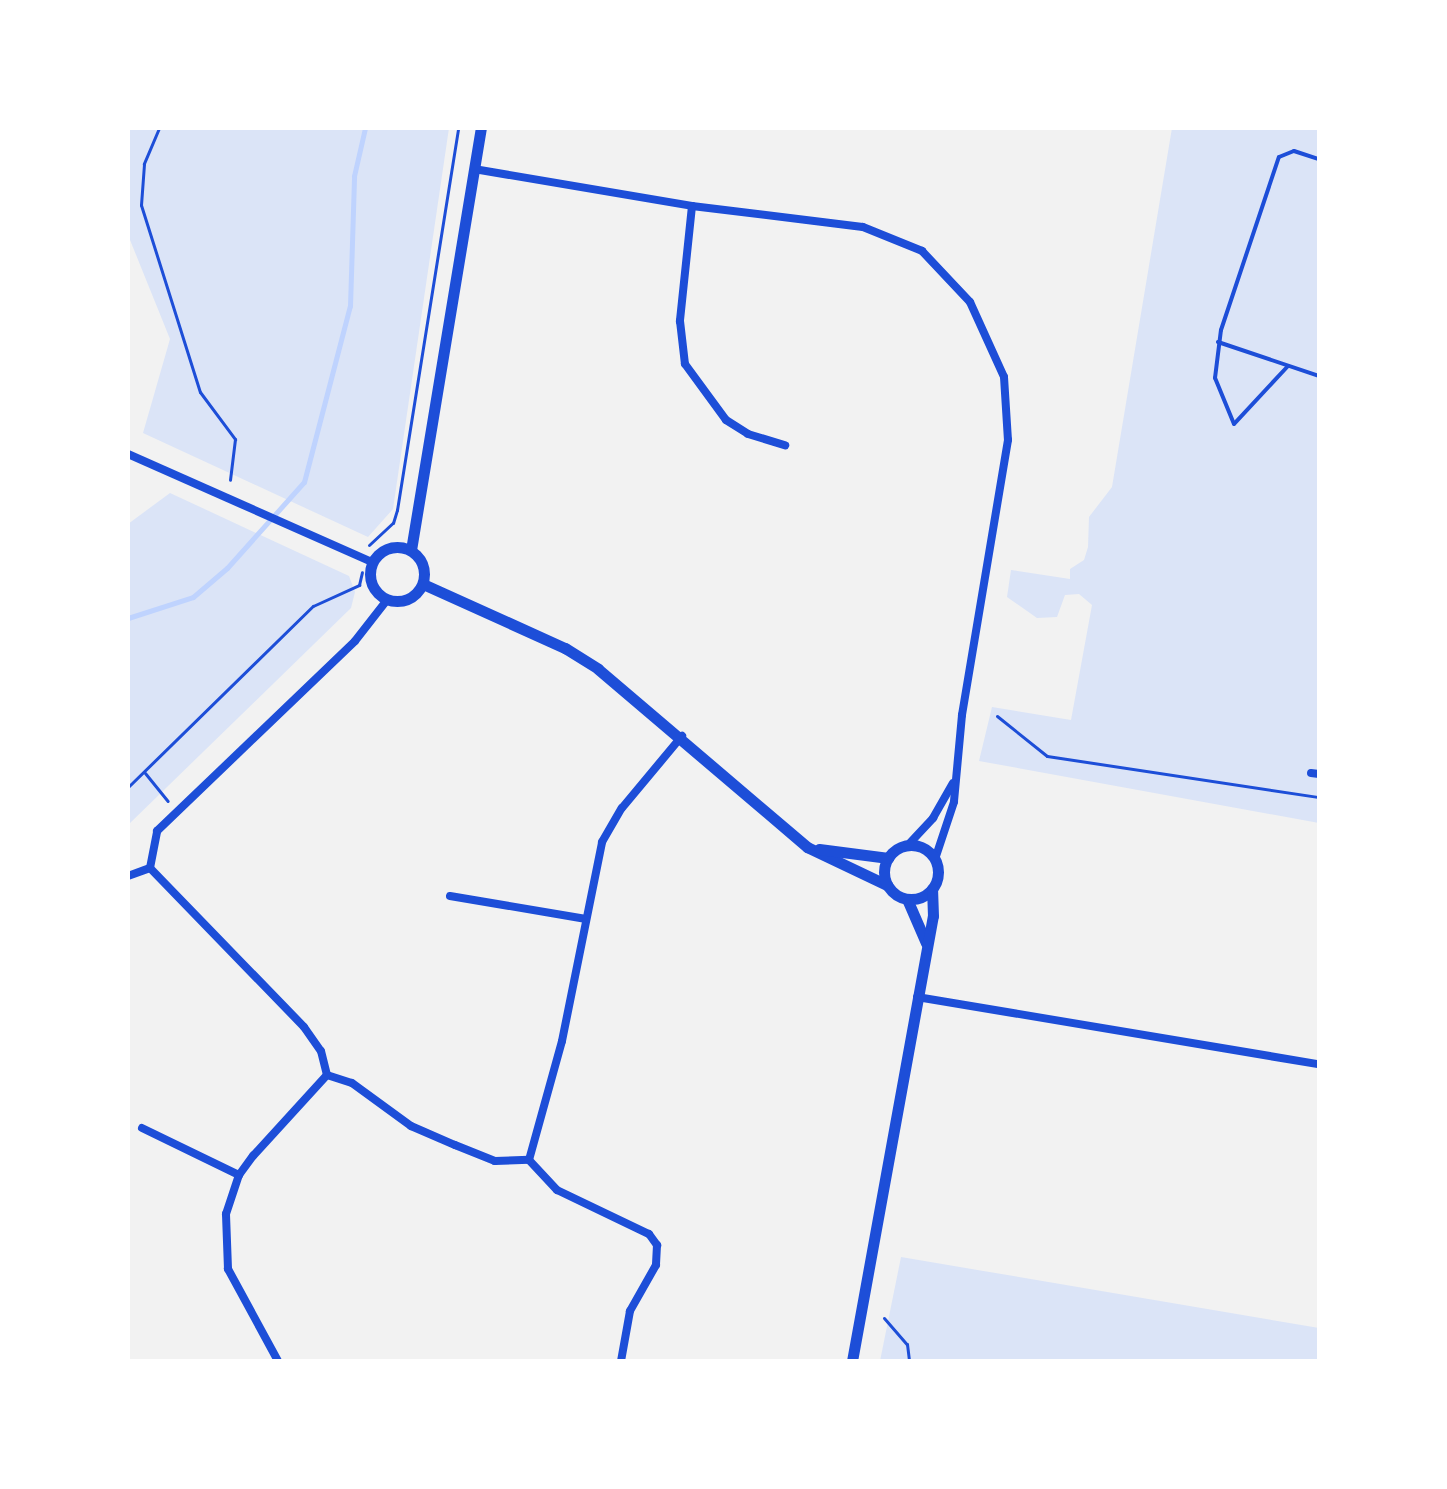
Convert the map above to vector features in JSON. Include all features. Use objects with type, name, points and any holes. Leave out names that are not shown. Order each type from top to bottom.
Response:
[{"type":"street","points":[[327,1075],[321,1051],[304,1027],[150,868],[151,842],[177,812],[355,641],[387,600],[412,597],[423,584],[425,569],[411,550],[481,128]]},
{"type":"street","points":[[474,169],[692,206],[842,223],[902,239],[934,260],[970,302],[995,347],[1004,377],[1008,440],[953,782],[950,825],[935,859],[938,874],[932,889],[926,944],[852,1361]]},
{"type":"street","points":[[692,206],[680,321],[685,364],[726,420],[748,434],[785,445]]},
{"type":"street","points":[[128,454],[368,560]]},
{"type":"street","points":[[368,560],[385,549],[411,550]]},
{"type":"street","points":[[368,560],[370,580],[387,600]]},
{"type":"street","points":[[423,584],[565,648],[682,736],[807,847],[887,885],[907,899],[926,944]]},
{"type":"street","points":[[529,1160],[562,1041],[602,842],[622,808],[682,736]]},
{"type":"street","points":[[807,847],[888,858],[908,845],[933,818],[953,782]]},
{"type":"street","points":[[908,845],[923,848],[935,859]]},
{"type":"street","points":[[887,885],[888,858]]},
{"type":"street","points":[[128,876],[150,868]]},
{"type":"street","points":[[907,899],[932,889]]},
{"type":"street","points":[[450,896],[586,919]]},
{"type":"street","points":[[917,997],[1319,1064]]},
{"type":"street","points":[[327,1075],[352,1083],[411,1126],[444,1141],[495,1161],[529,1160],[557,1190],[649,1234],[657,1245],[656,1265],[630,1311],[621,1361]]},
{"type":"street","points":[[278,1361],[228,1269],[226,1214],[239,1175],[327,1075]]},
{"type":"street","points":[[142,1128],[239,1175]]},
{"type":"lane","points":[[1288,366],[1234,424],[1215,378],[1218,342],[1279,157],[1294,151],[1319,159]]},
{"type":"lane","points":[[1218,342],[1319,376]]},
{"type":"path","points":[[159,128],[144,164],[141,205],[200,392],[235,439],[230,480]]},
{"type":"path","points":[[128,787],[145,773],[182,728],[313,606],[359,585],[370,543],[393,523],[458,128]]},
{"type":"path","points":[[997,716],[1047,756],[1319,797]]},
{"type":"path","points":[[145,773],[177,812]]},
{"type":"path","points":[[884,1318],[907,1344],[909,1361]]},
{"type":"shaded area","points":[[128,128],[449,128],[393,509],[368,537],[143,433],[170,339],[128,235]]},
{"type":"shaded area","points":[[1172,128],[1319,128],[1319,823],[979,761],[992,707],[1071,720],[1092,605],[1079,594],[1065,595],[1057,617],[1037,618],[1007,597],[1011,570],[1070,579],[1070,569],[1084,560],[1088,547],[1089,517],[1112,487]]},
{"type":"shaded area","points":[[170,493],[349,576],[355,592],[351,608],[128,825],[128,524]]},
{"type":"shaded area","points":[[901,1257],[1319,1328],[1319,1361],[880,1361]]},
{"type":"waterway","points":[[128,618],[193,597],[227,568],[304,482],[350,306],[354,176],[365,128]]}]
